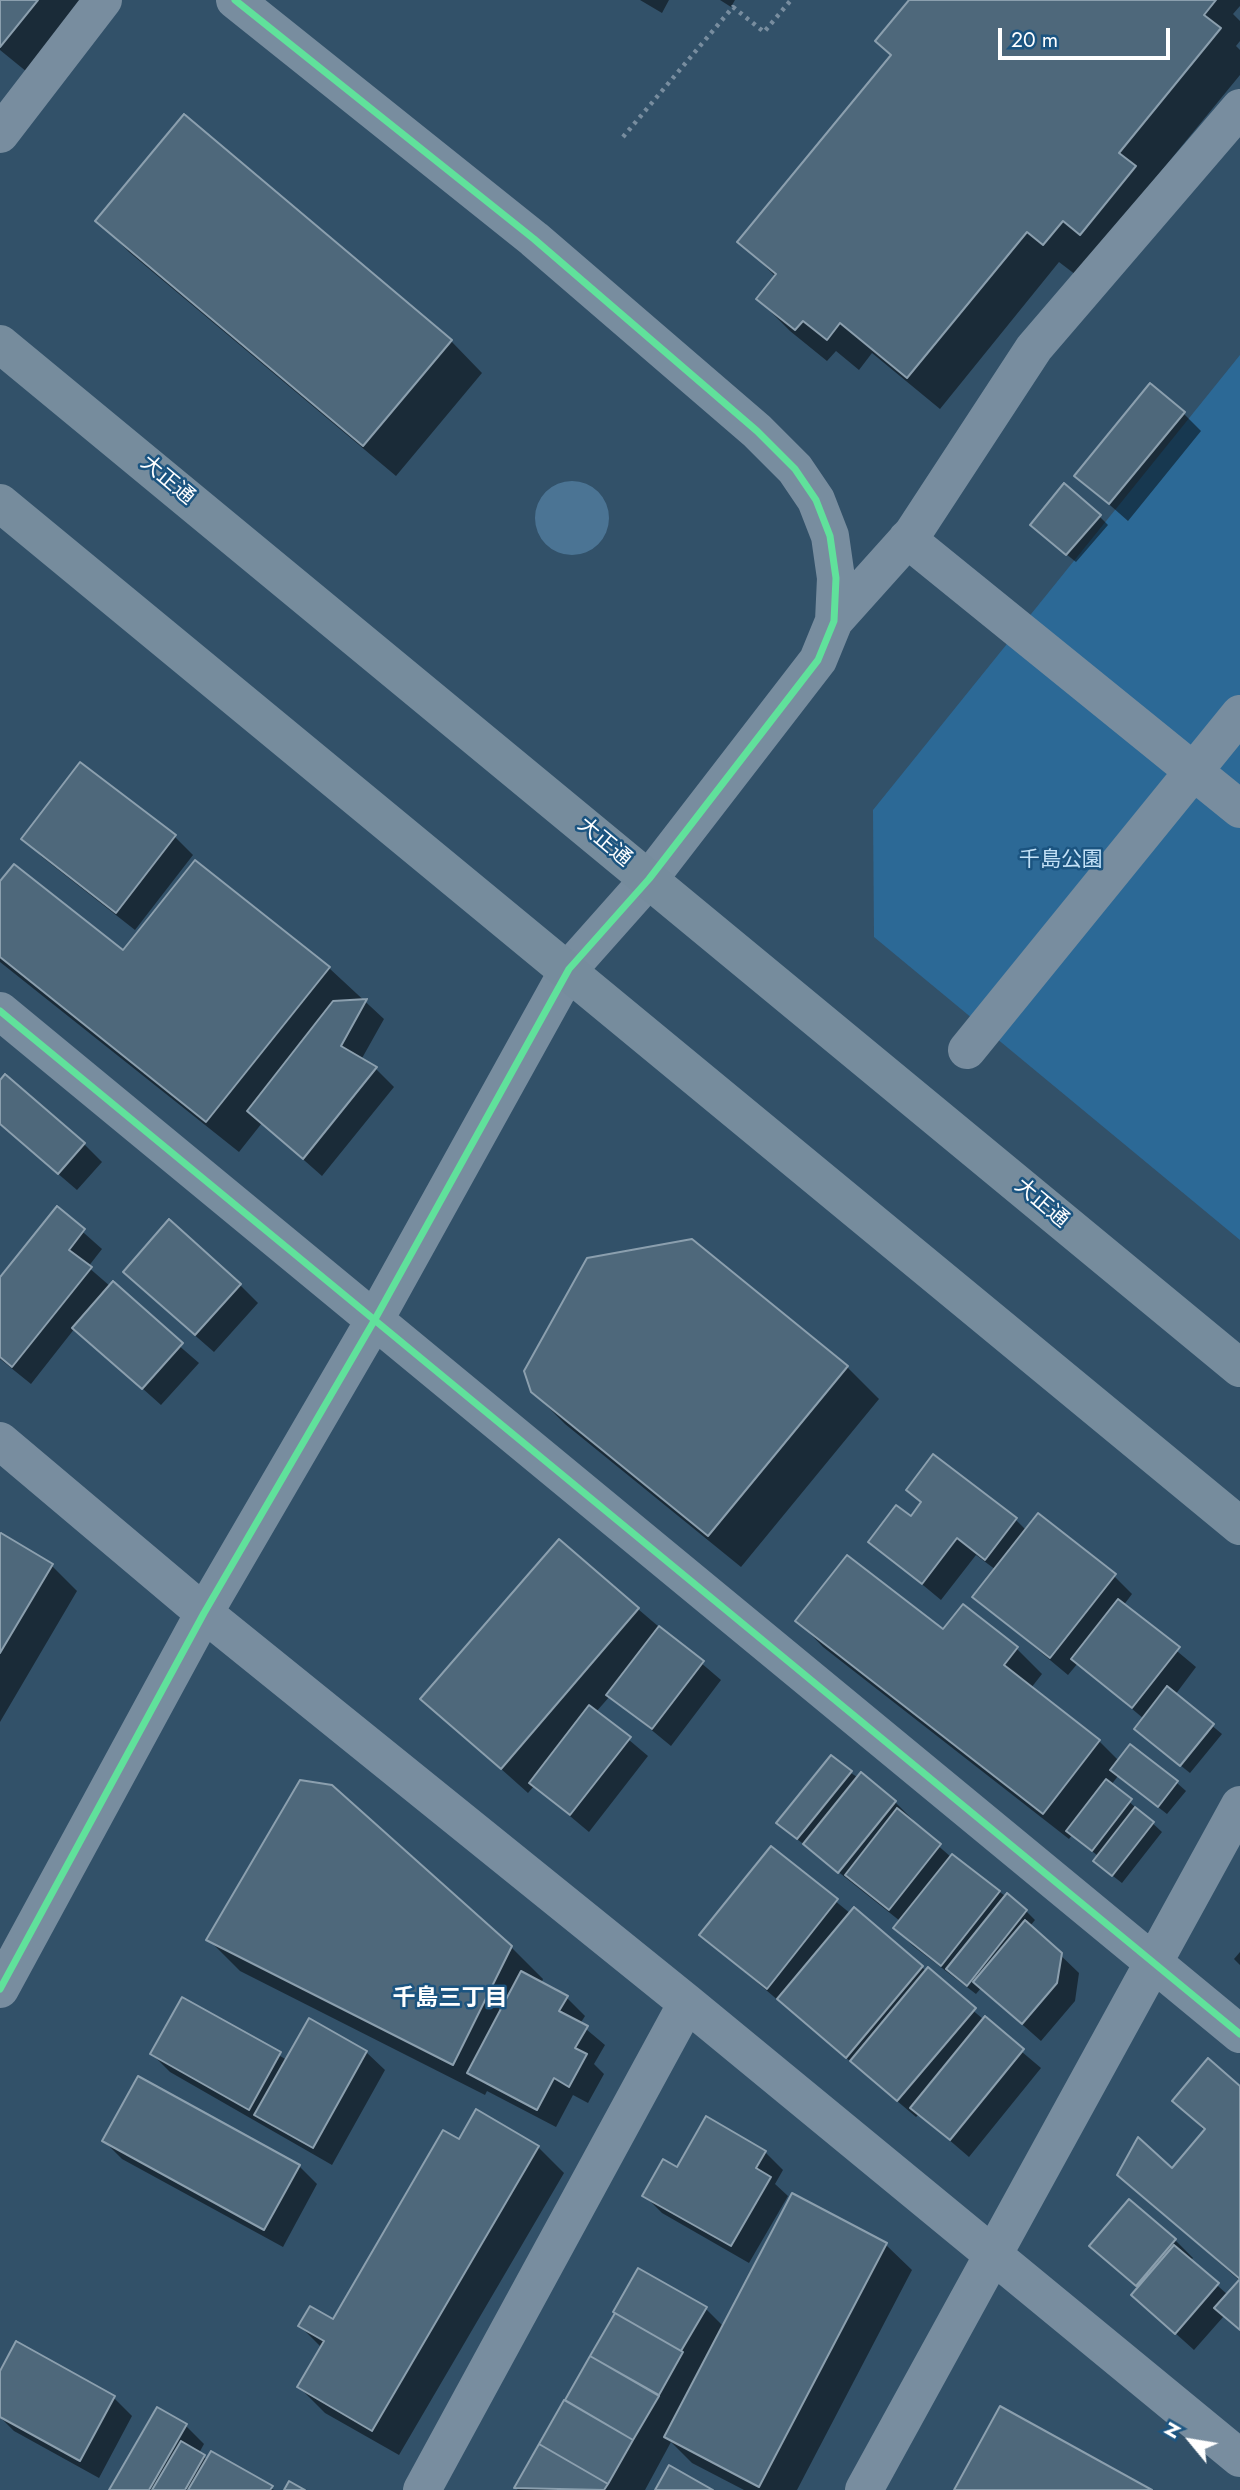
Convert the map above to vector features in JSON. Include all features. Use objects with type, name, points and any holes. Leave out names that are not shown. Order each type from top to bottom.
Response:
[{"type":"main road","name":"大正通","points":[[0,344],[1240,1368]]},
{"type":"main road","points":[[0,503],[569,969],[1240,1525]]},
{"type":"street","points":[[0,134],[103,0]]},
{"type":"street","points":[[235,0],[534,239],[757,431],[796,469],[816,499],[830,536],[836,578],[834,621]]},
{"type":"street","points":[[0,1989],[204,1613],[374,1321],[569,969],[649,879],[818,660],[834,621],[907,539],[1034,348],[1240,108]]},
{"type":"street","points":[[907,539],[1240,809]]},
{"type":"street","points":[[967,1050],[1240,713]]},
{"type":"street","points":[[0,1012],[1240,2034]]},
{"type":"street","points":[[1,1446],[687,2003],[1240,2458]]},
{"type":"street","points":[[864,2490],[1240,1805]]},
{"type":"street","points":[[422,2490],[687,2003]]},
{"type":"path","points":[[623,137],[733,7],[764,32],[791,0]]},
{"type":"green space","name":"千島公園","points":[[1240,355],[1240,1240],[874,937],[873,810]]},
{"type":"shaded area","points":[[572,481],[586,484],[598,492],[606,504],[609,518],[606,532],[598,544],[586,552],[572,555],[558,552],[546,544],[538,532],[535,518],[538,504],[546,492],[558,484]]},
{"type":"building","points":[[0,0],[38,0],[0,47]]},
{"type":"building","points":[[909,0],[1216,0],[1204,15],[1221,28],[1119,153],[1136,166],[1080,235],[1063,221],[1043,245],[1027,232],[907,378],[840,323],[827,340],[803,321],[795,330],[756,299],[776,274],[737,242],[891,55],[875,41]]},
{"type":"building","points":[[184,114],[452,340],[363,446],[95,221]]},
{"type":"building","points":[[1150,383],[1185,412],[1109,504],[1074,476]]},
{"type":"building","points":[[1064,483],[1101,515],[1066,555],[1030,525]]},
{"type":"building","points":[[80,762],[176,835],[116,913],[21,839]]},
{"type":"building","points":[[195,860],[330,967],[206,1122],[0,957],[0,881],[14,864],[123,950]]},
{"type":"building","points":[[367,999],[341,1046],[377,1067],[303,1159],[247,1111],[333,1001]]},
{"type":"building","points":[[5,1074],[85,1143],[58,1174],[0,1124],[0,1080]]},
{"type":"building","points":[[57,1206],[85,1229],[69,1250],[92,1267],[12,1367],[0,1357],[0,1277]]},
{"type":"building","points":[[169,1219],[241,1284],[195,1335],[123,1272]]},
{"type":"building","points":[[692,1239],[848,1366],[708,1536],[531,1392],[524,1371],[587,1258]]},
{"type":"building","points":[[113,1281],[183,1343],[142,1389],[72,1328]]},
{"type":"building","points":[[933,1454],[1017,1518],[985,1560],[957,1538],[922,1584],[868,1542],[896,1505],[911,1516],[921,1502],[906,1490]]},
{"type":"building","points":[[1038,1513],[1116,1574],[1050,1658],[972,1597]]},
{"type":"building","points":[[0,1534],[53,1564],[0,1653]]},
{"type":"building","points":[[559,1539],[639,1608],[501,1769],[420,1699]]},
{"type":"building","points":[[847,1555],[943,1629],[963,1604],[1018,1647],[1004,1665],[1100,1740],[1043,1814],[795,1621]]},
{"type":"building","points":[[1118,1599],[1180,1647],[1132,1708],[1071,1659]]},
{"type":"building","points":[[659,1626],[704,1661],[652,1729],[606,1695]]},
{"type":"building","points":[[1167,1686],[1214,1724],[1180,1766],[1134,1729]]},
{"type":"building","points":[[589,1705],[631,1737],[570,1815],[529,1783]]},
{"type":"building","points":[[1130,1744],[1178,1781],[1158,1807],[1110,1770]]},
{"type":"building","points":[[831,1755],[852,1771],[797,1839],[776,1823]]},
{"type":"building","points":[[861,1772],[896,1801],[838,1873],[803,1844]]},
{"type":"building","points":[[1106,1779],[1132,1799],[1092,1851],[1066,1831]]},
{"type":"building","points":[[300,1780],[332,1785],[512,1946],[453,2065],[206,1940]]},
{"type":"building","points":[[1135,1807],[1154,1822],[1112,1876],[1093,1861]]},
{"type":"building","points":[[897,1808],[941,1844],[889,1910],[845,1875]]},
{"type":"building","points":[[771,1846],[838,1899],[767,1989],[699,1935]]},
{"type":"building","points":[[952,1854],[1000,1891],[941,1966],[893,1928]]},
{"type":"building","points":[[1007,1893],[1027,1910],[967,1986],[946,1969]]},
{"type":"building","points":[[854,1907],[923,1966],[846,2058],[777,1999]]},
{"type":"building","points":[[1025,1920],[1062,1953],[1057,1983],[1022,2024],[973,1982]]},
{"type":"building","points":[[928,1967],[976,2008],[897,2101],[850,2061]]},
{"type":"building","points":[[521,1971],[568,1996],[559,2011],[588,2026],[575,2048],[587,2054],[569,2087],[554,2078],[537,2110],[467,2073]]},
{"type":"building","points":[[182,1997],[281,2052],[249,2110],[150,2054]]},
{"type":"building","points":[[985,2016],[1024,2049],[950,2140],[910,2108]]},
{"type":"building","points":[[309,2018],[367,2051],[313,2148],[254,2115]]},
{"type":"building","points":[[1208,2058],[1240,2086],[1240,2279],[1117,2175],[1138,2137],[1172,2168],[1205,2129],[1172,2101]]},
{"type":"building","points":[[138,2076],[300,2165],[264,2230],[102,2141]]},
{"type":"building","points":[[476,2109],[539,2146],[372,2431],[297,2387],[324,2341],[298,2326],[310,2306],[333,2319],[443,2130],[459,2139]]},
{"type":"building","points":[[706,2116],[766,2151],[756,2168],[771,2177],[731,2246],[642,2196],[663,2159],[677,2167]]},
{"type":"building","points":[[792,2193],[887,2243],[759,2487],[664,2437]]},
{"type":"building","points":[[1129,2199],[1176,2239],[1136,2286],[1089,2246]]},
{"type":"building","points":[[1174,2245],[1219,2283],[1175,2334],[1131,2295]]},
{"type":"building","points":[[638,2268],[707,2307],[681,2351],[613,2312]]},
{"type":"building","points":[[1240,2279],[1240,2330],[1214,2308]]},
{"type":"building","points":[[615,2313],[683,2352],[659,2395],[590,2356]]},
{"type":"building","points":[[16,2341],[115,2396],[80,2461],[0,2417],[0,2371]]},
{"type":"building","points":[[590,2356],[659,2396],[633,2440],[565,2400]]},
{"type":"building","points":[[564,2400],[633,2440],[608,2484],[539,2444]]},
{"type":"building","points":[[1000,2406],[1152,2490],[954,2490]]},
{"type":"building","points":[[157,2407],[187,2424],[149,2490],[109,2490]]},
{"type":"building","points":[[181,2441],[205,2455],[185,2490],[152,2490]]},
{"type":"building","points":[[539,2444],[608,2484],[604,2490],[514,2488]]},
{"type":"building","points":[[211,2451],[273,2486],[270,2490],[188,2490]]},
{"type":"building","points":[[669,2465],[713,2490],[655,2490]]},
{"type":"building","points":[[289,2481],[305,2490],[284,2490]]},
{"type":"cycle path","points":[[0,1989],[204,1613],[374,1321],[569,969],[649,879],[818,660],[834,621],[836,578],[830,536],[816,500],[795,469],[757,431],[534,239],[235,0]]},
{"type":"cycle path","points":[[0,1011],[1240,2034]]},
{"type":"district","name":"千島三丁目","points":[[450,1999]]}]
